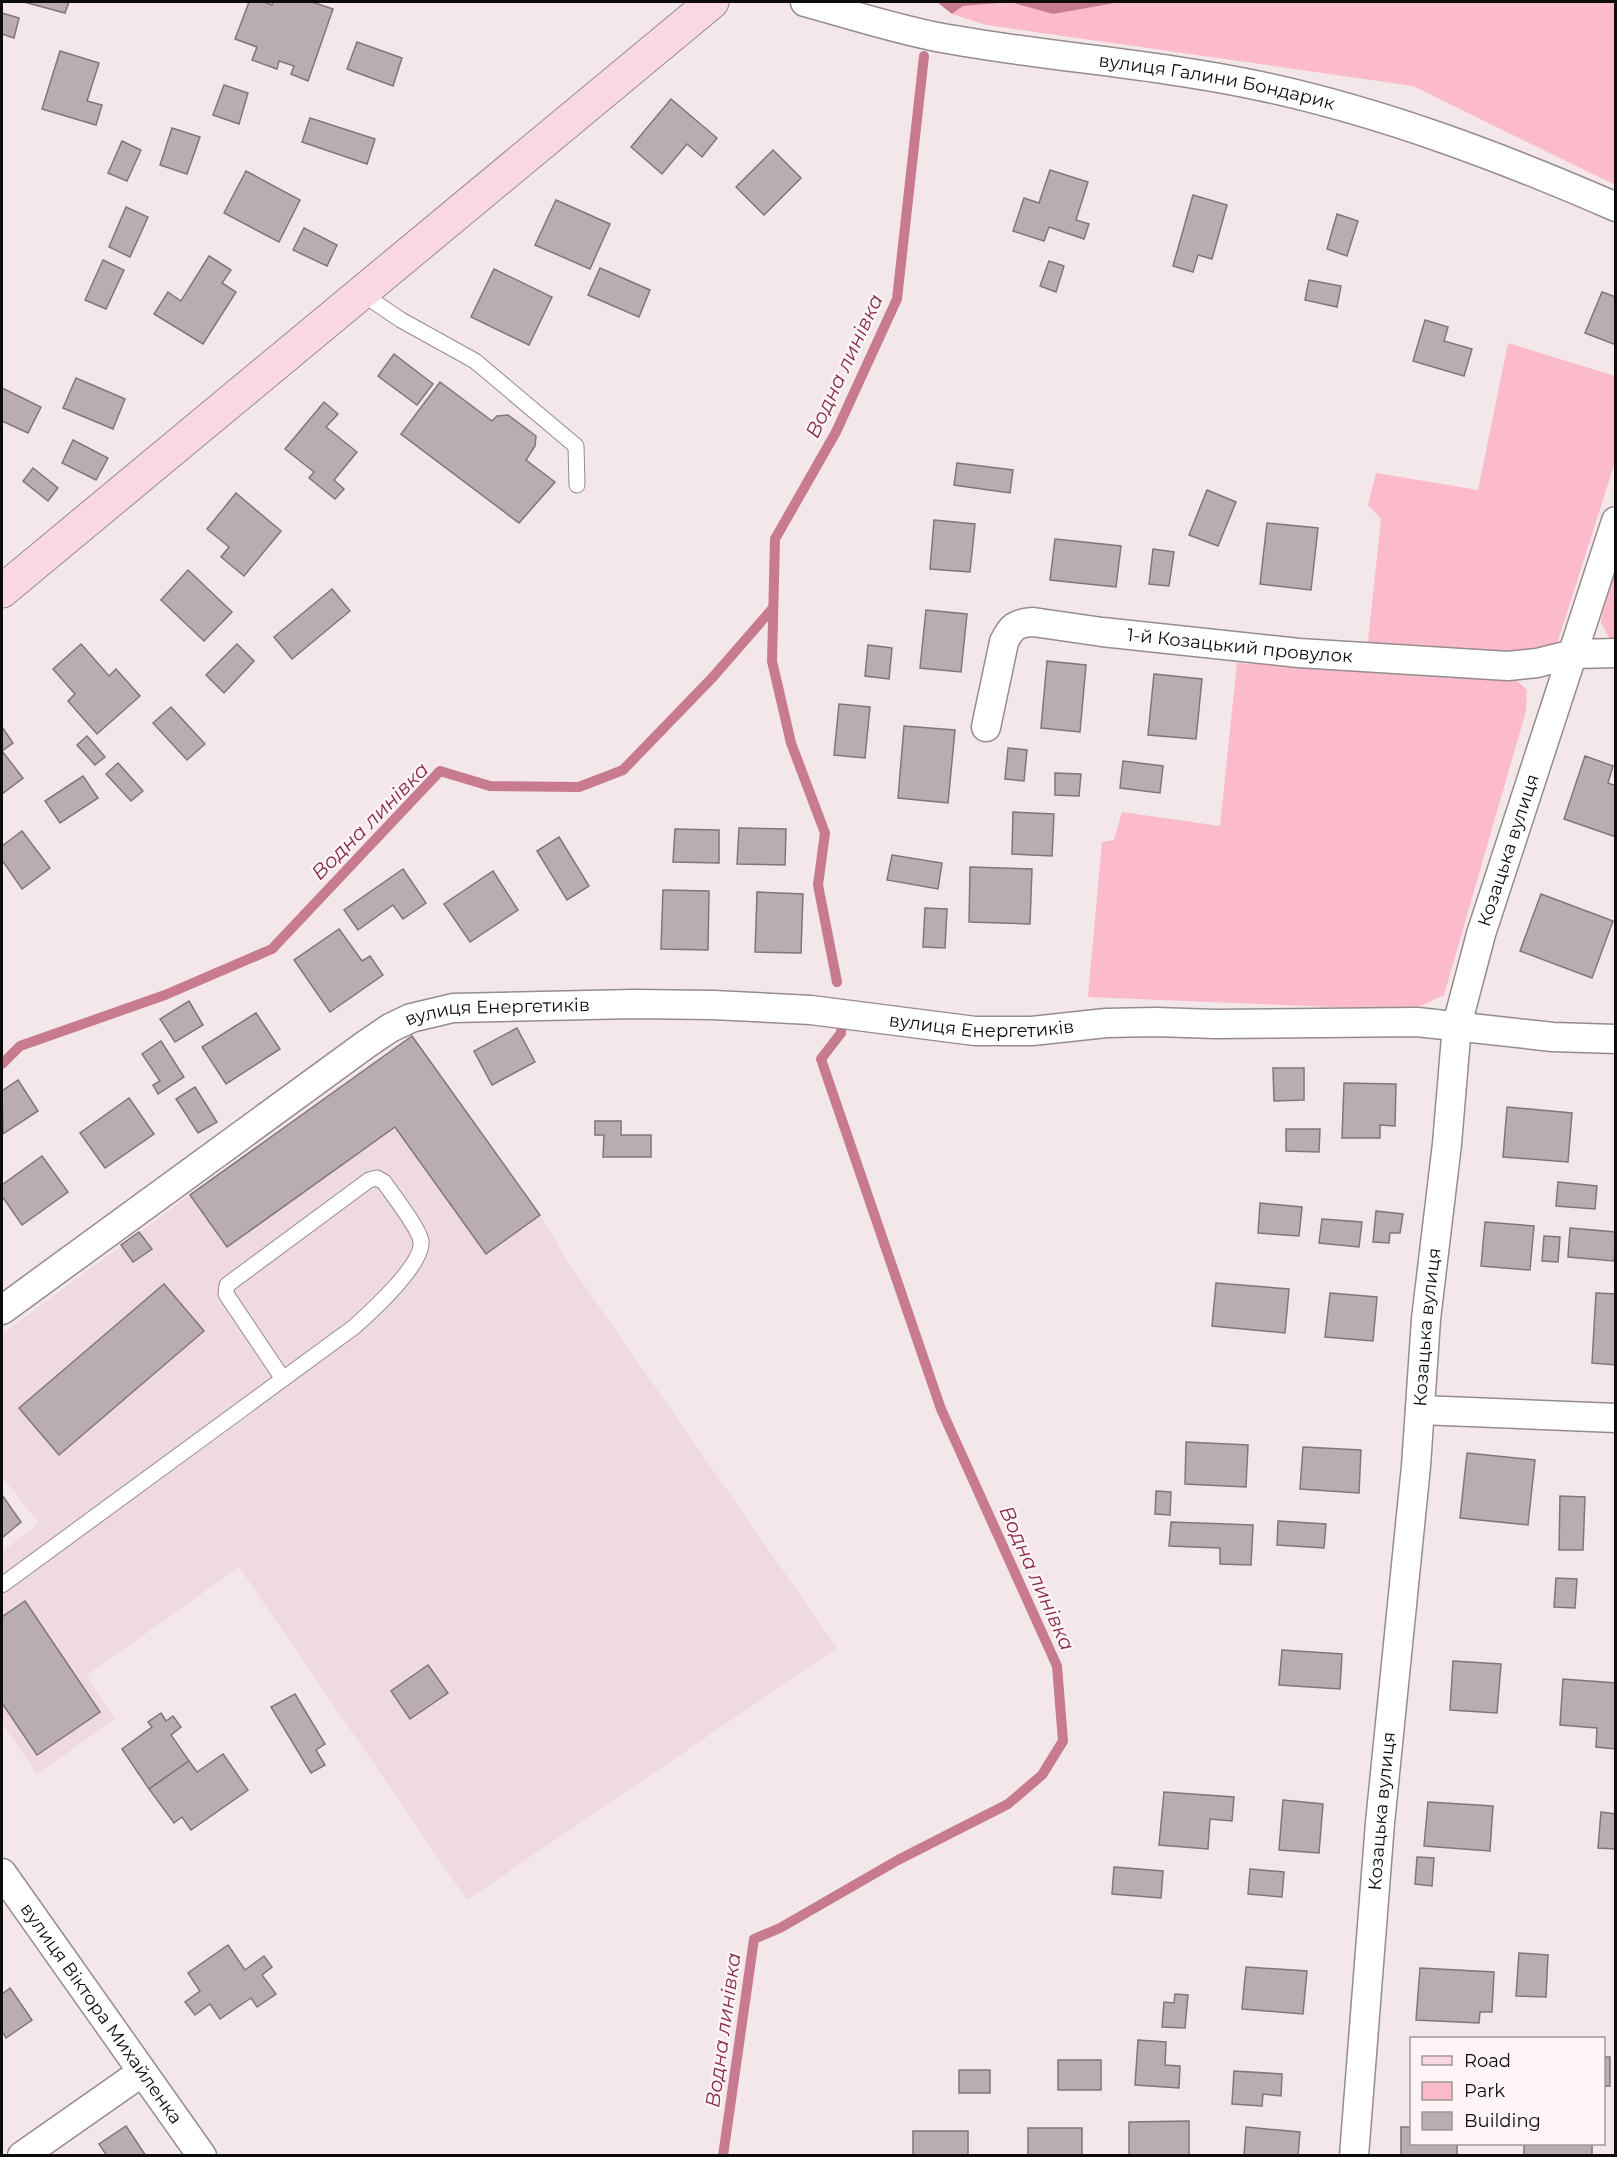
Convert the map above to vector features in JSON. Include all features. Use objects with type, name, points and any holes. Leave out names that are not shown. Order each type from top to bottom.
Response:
[{"type":"street","points":[[2,591],[712,2]]},
{"type":"street","name":"вулиця Галини Бондарик","points":[[805,2],[938,37],[1190,73],[1260,86],[1321,101],[1481,151],[1616,207]]},
{"type":"street","name":"Козацька вулиця","points":[[1354,2156],[1380,1823],[1420,1410],[1426,1319],[1447,1144],[1457,1025],[1484,923],[1616,521]]},
{"type":"street","name":"1-й Козацький провулок","points":[[986,727],[1004,642],[1009,630],[1015,624],[1022,623],[1033,622],[1102,632],[1299,653],[1483,665],[1522,665],[1573,654],[1616,653]]},
{"type":"street","name":"вулиця Енергетиків","points":[[2,1310],[390,1028],[411,1018],[453,1008],[713,1005],[811,1010],[975,1032],[1032,1031],[1086,1025],[1156,1022],[1417,1023],[1457,1025],[1553,1037],[1616,1039]]},
{"type":"street","points":[[1420,1410],[1616,1418]]},
{"type":"street","name":"вулиця Віктора Михайленка","points":[[2,1873],[202,2156]]},
{"type":"street","points":[[22,2156],[142,2072]]},
{"type":"lane","points":[[361,293],[401,320],[475,361],[576,446],[577,485]]},
{"type":"lane","points":[[2,1585],[354,1327],[372,1311],[420,1256],[421,1241],[419,1234],[384,1182],[376,1178],[369,1180],[227,1285],[226,1294],[283,1379]]},
{"type":"shaded area","points":[[937,2],[1010,2],[963,6],[952,14]]},
{"type":"shaded area","points":[[1010,2],[1121,2],[1053,14]]},
{"type":"shaded area","points":[[412,1036],[540,1215],[568,1262],[837,1648],[467,1900],[239,1567],[86,1676],[115,1719],[37,1774],[2,1723],[2,1552],[39,1523],[2,1477],[2,1334],[190,1195]]},
{"type":"green space","points":[[1010,2],[1053,14],[1121,2],[1615,2],[1615,185],[1413,86],[986,25],[952,14],[963,6]]},
{"type":"green space","points":[[1508,343],[1615,376],[1615,462],[1558,641],[1535,657],[1514,678],[1527,690],[1526,711],[1444,995],[1405,1010],[1088,997],[1102,842],[1114,840],[1122,812],[1220,826],[1237,663],[1365,669],[1381,519],[1368,505],[1376,473],[1478,490]]},
{"type":"green space","points":[[1615,567],[1615,649],[1601,623],[1604,600]]},
{"type":"building","points":[[24,2],[69,2],[65,13]]},
{"type":"building","points":[[249,2],[264,2],[272,5],[273,2],[312,2],[333,9],[308,81],[291,74],[294,66],[279,61],[277,69],[252,60],[257,47],[235,39]]},
{"type":"building","points":[[2,13],[19,18],[14,38],[2,34]]},
{"type":"building","points":[[357,42],[402,58],[393,86],[347,69]]},
{"type":"building","points":[[60,51],[99,63],[87,101],[102,105],[96,125],[42,109]]},
{"type":"building","points":[[224,85],[248,93],[239,124],[213,115]]},
{"type":"building","points":[[671,99],[717,138],[702,157],[687,144],[662,174],[631,147]]},
{"type":"building","points":[[310,118],[375,139],[367,164],[302,142]]},
{"type":"building","points":[[172,128],[200,137],[187,174],[160,165]]},
{"type":"building","points":[[122,141],[141,150],[127,181],[108,173]]},
{"type":"building","points":[[773,150],[801,178],[764,215],[736,187]]},
{"type":"building","points":[[1050,170],[1088,182],[1076,220],[1089,224],[1084,239],[1049,227],[1044,241],[1013,231],[1024,198],[1039,203]]},
{"type":"building","points":[[246,171],[300,200],[279,242],[224,213]]},
{"type":"building","points":[[1193,195],[1227,205],[1212,259],[1198,255],[1193,272],[1173,266]]},
{"type":"building","points":[[556,200],[610,224],[590,269],[535,245]]},
{"type":"building","points":[[126,207],[148,217],[130,257],[109,247]]},
{"type":"building","points":[[1337,214],[1358,221],[1347,256],[1327,249]]},
{"type":"building","points":[[304,228],[337,245],[327,266],[293,250]]},
{"type":"building","points":[[209,256],[231,270],[222,283],[236,292],[203,344],[154,314],[168,292],[181,301]]},
{"type":"building","points":[[103,260],[124,270],[106,309],[85,300]]},
{"type":"building","points":[[1049,261],[1064,266],[1056,292],[1040,286]]},
{"type":"building","points":[[600,268],[650,290],[639,317],[588,295]]},
{"type":"building","points":[[494,269],[552,297],[529,345],[471,317]]},
{"type":"building","points":[[1309,280],[1341,286],[1337,307],[1305,300]]},
{"type":"building","points":[[1602,292],[1616,297],[1616,345],[1585,333]]},
{"type":"building","points":[[1425,320],[1448,327],[1444,341],[1472,349],[1464,376],[1413,361]]},
{"type":"building","points":[[394,354],[433,384],[417,405],[378,376]]},
{"type":"building","points":[[76,378],[125,399],[113,429],[63,408]]},
{"type":"building","points":[[440,382],[492,421],[497,416],[508,415],[536,436],[535,446],[526,460],[555,482],[519,523],[401,434]]},
{"type":"building","points":[[2,388],[41,407],[28,433],[2,421]]},
{"type":"building","points":[[324,402],[338,414],[326,427],[357,452],[334,480],[344,489],[335,499],[309,478],[314,472],[285,449]]},
{"type":"building","points":[[73,440],[108,458],[96,480],[62,463]]},
{"type":"building","points":[[957,463],[1013,470],[1010,493],[954,485]]},
{"type":"building","points":[[33,468],[58,488],[48,501],[23,481]]},
{"type":"building","points":[[1207,490],[1236,502],[1218,546],[1189,535]]},
{"type":"building","points":[[236,493],[281,531],[244,576],[221,557],[229,547],[207,529]]},
{"type":"building","points":[[934,520],[975,524],[970,572],[930,569]]},
{"type":"building","points":[[1267,523],[1318,528],[1311,590],[1260,584]]},
{"type":"building","points":[[1055,539],[1121,546],[1116,587],[1050,580]]},
{"type":"building","points":[[1153,549],[1174,552],[1169,586],[1149,584]]},
{"type":"building","points":[[188,570],[232,612],[204,641],[161,600]]},
{"type":"building","points":[[332,589],[350,611],[292,659],[274,637]]},
{"type":"building","points":[[926,610],[967,614],[961,672],[920,668]]},
{"type":"building","points":[[81,644],[109,676],[116,669],[140,696],[97,734],[68,701],[75,694],[53,669]]},
{"type":"building","points":[[237,644],[254,661],[224,693],[206,675]]},
{"type":"building","points":[[868,645],[892,648],[889,679],[865,676]]},
{"type":"building","points":[[1047,661],[1086,665],[1080,732],[1041,728]]},
{"type":"building","points":[[1154,674],[1202,679],[1196,739],[1148,735]]},
{"type":"building","points":[[839,704],[870,707],[865,758],[834,755]]},
{"type":"building","points":[[171,707],[205,744],[187,760],[153,723]]},
{"type":"building","points":[[904,726],[955,730],[948,803],[898,798]]},
{"type":"building","points":[[2,727],[13,743],[2,751]]},
{"type":"building","points":[[87,736],[105,757],[95,765],[77,745]]},
{"type":"building","points":[[1008,748],[1027,750],[1024,781],[1005,779]]},
{"type":"building","points":[[2,751],[23,778],[2,794]]},
{"type":"building","points":[[1585,756],[1613,766],[1608,783],[1616,786],[1616,837],[1564,819]]},
{"type":"building","points":[[1123,761],[1163,766],[1160,793],[1120,788]]},
{"type":"building","points":[[118,763],[143,791],[131,801],[106,774]]},
{"type":"building","points":[[1055,773],[1081,774],[1079,796],[1055,795]]},
{"type":"building","points":[[83,776],[98,798],[60,823],[45,801]]},
{"type":"building","points":[[1013,812],[1054,814],[1052,856],[1012,854]]},
{"type":"building","points":[[739,828],[786,829],[785,865],[737,864]]},
{"type":"building","points":[[675,829],[719,830],[719,863],[673,862]]},
{"type":"building","points":[[22,831],[50,868],[22,889],[2,860],[2,846]]},
{"type":"building","points":[[559,837],[589,886],[567,900],[537,851]]},
{"type":"building","points":[[892,855],[942,863],[938,889],[887,880]]},
{"type":"building","points":[[970,867],[1032,869],[1030,924],[969,922]]},
{"type":"building","points":[[403,869],[426,903],[403,919],[393,905],[358,930],[344,910]]},
{"type":"building","points":[[493,871],[518,910],[470,942],[444,904]]},
{"type":"building","points":[[663,890],[709,891],[708,950],[661,949]]},
{"type":"building","points":[[757,892],[803,894],[801,953],[755,952]]},
{"type":"building","points":[[1541,894],[1613,921],[1592,978],[1520,951]]},
{"type":"building","points":[[925,908],[947,909],[945,948],[923,947]]},
{"type":"building","points":[[339,929],[362,961],[370,956],[383,975],[330,1012],[294,960]]},
{"type":"building","points":[[189,1001],[203,1025],[175,1042],[160,1019]]},
{"type":"building","points":[[256,1013],[280,1049],[226,1084],[202,1047]]},
{"type":"building","points":[[517,1028],[535,1062],[492,1085],[474,1051]]},
{"type":"building","points":[[412,1036],[540,1215],[486,1254],[395,1127],[227,1247],[190,1195]]},
{"type":"building","points":[[161,1041],[184,1077],[158,1094],[153,1085],[160,1081],[142,1054]]},
{"type":"building","points":[[1273,1068],[1304,1068],[1304,1100],[1274,1101]]},
{"type":"building","points":[[18,1080],[38,1111],[3,1134],[2,1091]]},
{"type":"building","points":[[1344,1083],[1396,1084],[1395,1126],[1380,1125],[1380,1138],[1342,1138]]},
{"type":"building","points":[[195,1087],[217,1122],[198,1133],[176,1099]]},
{"type":"building","points":[[129,1098],[154,1134],[105,1168],[80,1133]]},
{"type":"building","points":[[1507,1107],[1572,1113],[1568,1162],[1503,1157]]},
{"type":"building","points":[[595,1121],[621,1121],[621,1135],[651,1135],[651,1157],[603,1157],[604,1135],[595,1135]]},
{"type":"building","points":[[1286,1129],[1320,1129],[1319,1152],[1286,1151]]},
{"type":"building","points":[[42,1156],[68,1192],[22,1225],[2,1196],[2,1185]]},
{"type":"building","points":[[1558,1182],[1597,1186],[1595,1209],[1556,1206]]},
{"type":"building","points":[[1260,1203],[1302,1207],[1299,1236],[1258,1233]]},
{"type":"building","points":[[1376,1211],[1403,1214],[1400,1233],[1390,1233],[1389,1243],[1373,1242]]},
{"type":"building","points":[[1322,1219],[1362,1222],[1359,1247],[1319,1243]]},
{"type":"building","points":[[1485,1222],[1534,1226],[1530,1270],[1481,1266]]},
{"type":"building","points":[[1570,1228],[1616,1232],[1614,1261],[1568,1257]]},
{"type":"building","points":[[139,1232],[152,1249],[133,1262],[121,1245]]},
{"type":"building","points":[[1544,1236],[1560,1237],[1558,1262],[1542,1261]]},
{"type":"building","points":[[1216,1283],[1289,1289],[1285,1333],[1212,1326]]},
{"type":"building","points":[[164,1284],[204,1331],[59,1455],[19,1408]]},
{"type":"building","points":[[1330,1293],[1377,1297],[1373,1341],[1325,1337]]},
{"type":"building","points":[[1596,1293],[1616,1294],[1616,1365],[1592,1363]]},
{"type":"building","points":[[1186,1442],[1248,1445],[1246,1487],[1185,1484]]},
{"type":"building","points":[[1303,1447],[1361,1450],[1359,1493],[1300,1489]]},
{"type":"building","points":[[1467,1453],[1535,1460],[1528,1525],[1460,1518]]},
{"type":"building","points":[[1156,1491],[1171,1492],[1170,1515],[1155,1514]]},
{"type":"building","points":[[2,1495],[21,1522],[2,1538]]},
{"type":"building","points":[[1560,1496],[1585,1497],[1583,1550],[1559,1550]]},
{"type":"building","points":[[1278,1521],[1326,1524],[1324,1548],[1277,1545]]},
{"type":"building","points":[[1171,1522],[1253,1525],[1251,1565],[1220,1564],[1220,1548],[1169,1546]]},
{"type":"building","points":[[1556,1578],[1577,1579],[1575,1608],[1554,1607]]},
{"type":"building","points":[[25,1601],[100,1712],[37,1755],[2,1703],[2,1617]]},
{"type":"building","points":[[1282,1650],[1342,1654],[1340,1689],[1279,1685]]},
{"type":"building","points":[[1453,1661],[1501,1664],[1497,1713],[1450,1710]]},
{"type":"building","points":[[428,1665],[448,1693],[410,1719],[391,1691]]},
{"type":"building","points":[[1563,1679],[1616,1683],[1616,1749],[1596,1747],[1597,1728],[1560,1725]]},
{"type":"building","points":[[295,1694],[325,1744],[316,1750],[325,1765],[311,1773],[271,1707]]},
{"type":"building","points":[[161,1713],[166,1721],[173,1716],[181,1727],[171,1735],[189,1761],[149,1789],[122,1749],[152,1727],[148,1722]]},
{"type":"building","points":[[223,1754],[248,1790],[191,1830],[182,1817],[174,1823],[149,1789],[189,1761],[197,1772]]},
{"type":"building","points":[[1164,1792],[1234,1797],[1232,1821],[1210,1819],[1208,1849],[1159,1845]]},
{"type":"building","points":[[1283,1800],[1323,1804],[1319,1853],[1279,1850]]},
{"type":"building","points":[[1428,1802],[1493,1806],[1490,1851],[1424,1846]]},
{"type":"building","points":[[1601,1812],[1616,1814],[1616,1849],[1598,1848]]},
{"type":"building","points":[[1417,1857],[1434,1858],[1432,1886],[1415,1884]]},
{"type":"building","points":[[1114,1867],[1163,1871],[1161,1898],[1112,1894]]},
{"type":"building","points":[[1250,1869],[1284,1872],[1282,1897],[1248,1894]]},
{"type":"building","points":[[228,1945],[245,1970],[264,1956],[272,1967],[262,1975],[276,1994],[257,2007],[251,1998],[220,2019],[210,2004],[195,2015],[185,2002],[200,1991],[188,1973]]},
{"type":"building","points":[[1519,1953],[1548,1955],[1546,1997],[1516,1996]]},
{"type":"building","points":[[1246,1967],[1307,1971],[1303,2014],[1242,2009]]},
{"type":"building","points":[[1420,1968],[1494,1972],[1492,2012],[1480,2012],[1479,2023],[1416,2020]]},
{"type":"building","points":[[10,1988],[32,2020],[6,2038],[2,2031],[2,1994]]},
{"type":"building","points":[[1175,1994],[1188,1995],[1185,2028],[1162,2027],[1164,2002],[1174,2003]]},
{"type":"building","points":[[1138,2040],[1166,2042],[1165,2065],[1180,2066],[1179,2088],[1135,2085]]},
{"type":"building","points":[[1605,2057],[1610,2057],[1610,2086],[1605,2086]]},
{"type":"building","points":[[1058,2060],[1101,2060],[1101,2090],[1058,2090]]},
{"type":"building","points":[[959,2070],[990,2070],[990,2093],[959,2093]]},
{"type":"building","points":[[1234,2071],[1282,2074],[1281,2096],[1263,2094],[1262,2106],[1232,2104]]},
{"type":"building","points":[[1189,2121],[1189,2156],[1129,2156],[1129,2122]]},
{"type":"building","points":[[126,2126],[146,2156],[107,2156],[99,2144]]},
{"type":"building","points":[[1246,2127],[1300,2132],[1298,2156],[1244,2156]]},
{"type":"building","points":[[1401,2127],[1410,2127],[1410,2145],[1457,2145],[1457,2156],[1401,2156]]},
{"type":"building","points":[[1028,2128],[1082,2128],[1082,2156],[1028,2156]]},
{"type":"building","points":[[913,2131],[968,2131],[968,2156],[913,2156]]},
{"type":"building","points":[[1524,2145],[1592,2145],[1592,2156],[1524,2156]]},
{"type":"waterway","name":"Водна линівка","points":[[837,982],[818,885],[825,833],[791,743],[772,661],[775,539],[836,432],[897,299],[924,56]]},
{"type":"waterway","name":"Водна линівка","points":[[2,1064],[20,1046],[165,995],[272,949],[440,771],[490,786],[579,787],[623,770],[713,677],[773,608]]},
{"type":"waterway","name":"Водна линівка","points":[[723,2156],[754,1939],[780,1928],[898,1860],[1008,1804],[1042,1775],[1063,1741],[1057,1666],[941,1409],[821,1059],[841,1033],[842,1020]]}]
